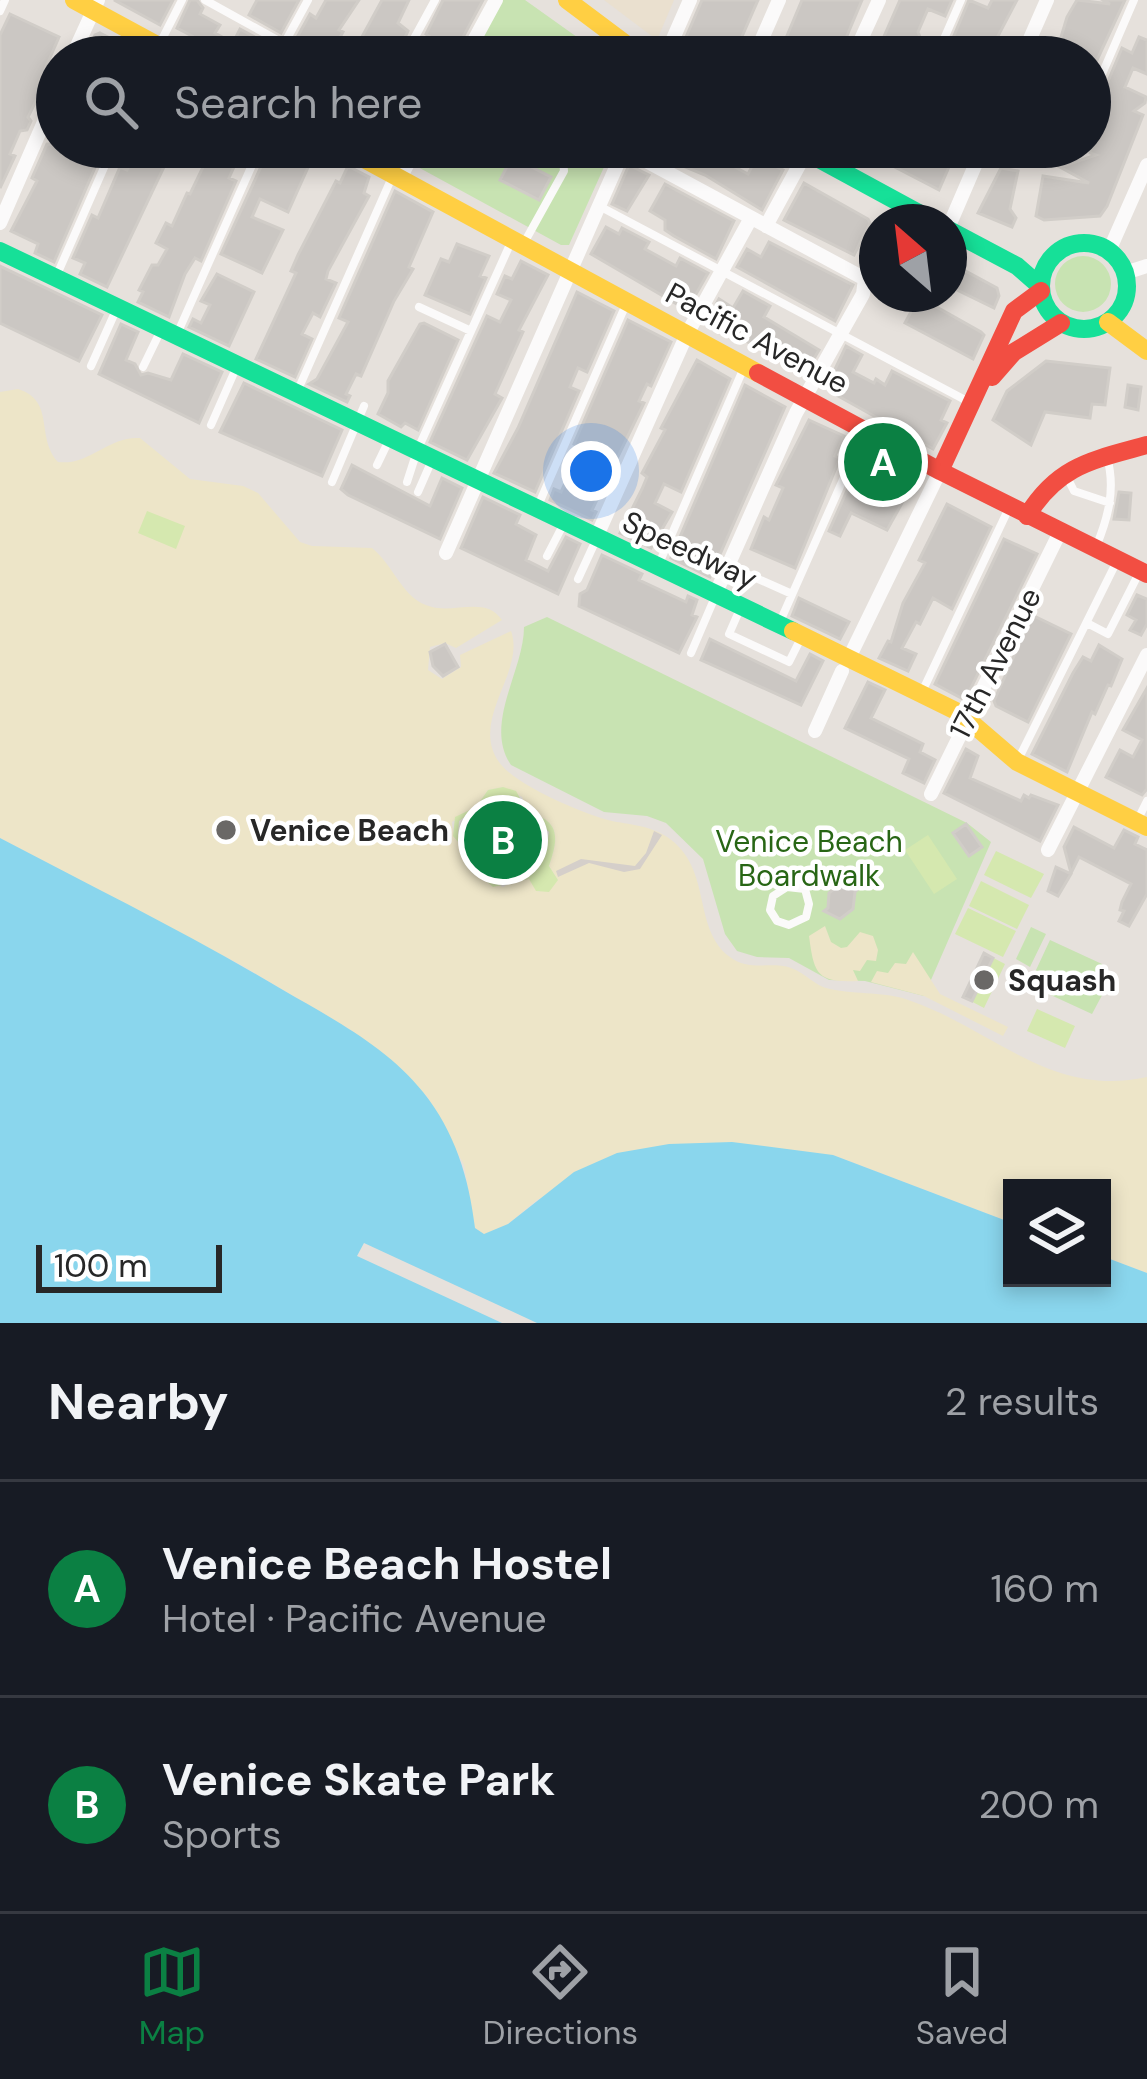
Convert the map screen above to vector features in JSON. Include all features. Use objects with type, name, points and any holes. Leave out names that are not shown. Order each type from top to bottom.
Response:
[{"type":"street","points":[[74,0],[95,5],[136,36]]},
{"type":"street","points":[[476,36],[496,0]]},
{"type":"street","points":[[566,0],[615,36]]},
{"type":"street","points":[[674,36],[690,0]]},
{"type":"street","points":[[763,36],[779,0]]},
{"type":"street","points":[[863,36],[879,0]]},
{"type":"street","points":[[1031,36],[1046,0]]},
{"type":"street","points":[[81,36],[95,5]]},
{"type":"street","points":[[0,223],[36,140]]},
{"type":"street","points":[[1109,251],[1147,165]]},
{"type":"street","name":"Pacific Avenue","points":[[381,168],[940,471],[1143,572]]},
{"type":"street","points":[[396,176],[402,168]]},
{"type":"street","points":[[446,554],[615,168]]},
{"type":"street","points":[[660,168],[859,276]]},
{"type":"street","points":[[766,226],[795,168]]},
{"type":"street","points":[[832,168],[886,204]]},
{"type":"street","points":[[959,204],[974,168]]},
{"type":"street","points":[[596,538],[687,334],[751,218]]},
{"type":"street","points":[[967,238],[1017,266],[1041,289]]},
{"type":"street","points":[[1017,266],[1070,245],[1083,243],[1109,251],[1125,273],[1124,300],[1108,322],[1082,329],[1061,322],[1047,309],[1041,289],[1044,271],[1054,255]]},
{"type":"street","name":"Speedway","points":[[0,251],[297,394],[361,414],[390,439],[802,636],[846,665],[922,693],[969,721],[1016,762],[1142,825]]},
{"type":"street","points":[[1125,273],[1147,266]]},
{"type":"street","points":[[983,383],[983,373],[1014,311],[1041,289]]},
{"type":"street","points":[[729,602],[728,566],[806,398],[859,301]]},
{"type":"street","points":[[815,731],[983,383],[1020,345],[1061,322]]},
{"type":"street","points":[[1108,322],[1147,352]]},
{"type":"street","points":[[1019,512],[1064,471],[1147,445]]},
{"type":"street","name":"17th Avenue","points":[[931,794],[1060,532]]},
{"type":"street","points":[[1048,850],[1147,655]]},
{"type":"lane","points":[[0,10],[5,0]]},
{"type":"lane","points":[[164,36],[182,0]]},
{"type":"lane","points":[[205,0],[270,36]]},
{"type":"lane","points":[[288,36],[308,0]]},
{"type":"lane","points":[[415,36],[435,0]]},
{"type":"lane","points":[[945,36],[961,0]]},
{"type":"lane","points":[[1111,53],[1134,0]]},
{"type":"lane","points":[[56,278],[104,168]]},
{"type":"lane","points":[[143,367],[169,332],[250,168]]},
{"type":"lane","points":[[418,492],[425,455],[471,331],[563,168]]},
{"type":"lane","points":[[297,394],[396,176]]},
{"type":"lane","points":[[599,206],[973,404]]},
{"type":"lane","points":[[537,510],[628,302]]},
{"type":"lane","points":[[419,307],[471,331]]},
{"type":"lane","points":[[91,366],[117,308]]},
{"type":"lane","points":[[211,425],[237,365]]},
{"type":"lane","points":[[657,567],[745,365]]},
{"type":"lane","points":[[332,482],[361,414]]},
{"type":"lane","points":[[778,625],[865,430]]},
{"type":"lane","points":[[377,466],[390,439]]},
{"type":"lane","points":[[407,482],[425,455]]},
{"type":"lane","points":[[1095,549],[1110,503],[1112,476],[1107,457]]},
{"type":"lane","points":[[1064,471],[1074,491],[1110,503]]},
{"type":"lane","points":[[922,693],[1019,512]]},
{"type":"lane","points":[[547,556],[564,523]]},
{"type":"lane","points":[[578,579],[596,538]]},
{"type":"lane","points":[[1016,762],[1118,560]]},
{"type":"lane","points":[[728,566],[793,594]]},
{"type":"lane","points":[[1087,623],[1108,634],[1143,572]]},
{"type":"lane","points":[[691,653],[744,573]]},
{"type":"lane","points":[[729,602],[729,634],[789,662],[802,636]]},
{"type":"lane","points":[[1142,825],[1147,801]]},
{"type":"lane","points":[[805,890],[787,887],[773,896],[770,910],[777,920],[789,925],[806,916],[805,890],[812,877]]},
{"type":"shaded area","points":[[604,0],[674,0],[659,36],[652,36]]},
{"type":"shaded area","points":[[654,831],[662,835],[640,869],[624,872],[589,863],[558,877],[556,871],[581,859],[635,866]]},
{"type":"green space","points":[[502,0],[525,0],[576,36],[483,36]]},
{"type":"green space","points":[[420,168],[604,168],[569,245],[561,245]]},
{"type":"green space","points":[[1083,256],[1103,264],[1111,284],[1103,304],[1083,312],[1063,304],[1055,284],[1063,264]]},
{"type":"green space","points":[[147,511],[185,526],[176,549],[138,533]]},
{"type":"green space","name":"Venice Beach Boardwalk","points":[[547,617],[967,823],[991,842],[924,996],[865,981],[829,980],[789,958],[737,951],[725,934],[703,859],[666,823],[604,812],[511,765],[501,732],[524,627]]},
{"type":"green space","points":[[488,790],[516,791],[528,812],[551,825],[555,839],[549,866],[558,880],[549,892],[536,891],[529,879],[493,887],[476,872],[477,866],[453,836],[455,817],[476,807]],"holes":[[[473,811],[500,852],[511,862],[517,858],[524,868],[505,882],[494,883],[458,835],[459,821]],[[521,819],[527,827],[539,822],[549,832],[546,851],[540,857],[531,853],[538,844],[534,833],[521,832],[502,840],[495,837],[497,829]]]},
{"type":"green space","points":[[928,835],[957,879],[934,894],[905,850]]},
{"type":"green space","points":[[996,851],[1044,874],[1031,898],[984,875]]},
{"type":"green space","points":[[981,881],[1029,905],[1017,929],[969,906]]},
{"type":"green space","points":[[968,908],[1016,931],[1003,957],[955,934]]},
{"type":"green space","points":[[1031,927],[1046,934],[1030,967],[1016,959]]},
{"type":"green space","points":[[1050,940],[1102,964],[1108,984],[1092,1014],[1029,985]]},
{"type":"green space","name":"Squash","points":[[984,953],[1005,964],[984,1008],[963,997]]},
{"type":"green space","points":[[1037,1009],[1075,1026],[1065,1048],[1027,1031]]},
{"type":"sand","name":"Venice Beach","points":[[18,389],[37,402],[47,442],[58,462],[79,460],[118,441],[140,438],[190,479],[243,486],[258,493],[300,542],[372,548],[422,603],[441,608],[479,607],[495,613],[502,620],[456,648],[445,643],[430,647],[428,670],[442,679],[461,667],[460,655],[511,631],[511,663],[490,729],[499,762],[518,779],[561,803],[654,830],[678,846],[696,878],[710,930],[730,957],[752,965],[791,968],[830,989],[911,1001],[1052,1070],[1113,1081],[1147,1077],[1147,1273],[1111,1259],[1111,1179],[1003,1179],[1003,1220],[833,1155],[538,1199],[508,1224],[485,1235],[475,1228],[464,1165],[427,1096],[351,1030],[241,965],[0,838],[0,392]],"holes":[[[503,787],[522,797],[528,812],[546,820],[554,832],[549,866],[558,880],[539,892],[530,879],[503,887],[486,877],[453,831],[452,822],[476,807],[488,790]]]},
{"type":"sand","points":[[825,926],[831,942],[841,948],[860,932],[873,936],[876,961],[867,960],[860,971],[853,970],[858,981],[833,980],[816,967],[809,936]]},
{"type":"sand","points":[[913,952],[940,994],[1008,1027],[1003,1036],[924,996],[871,982],[877,971],[888,973],[895,963],[906,964]]},
{"type":"water","points":[[0,838],[248,970],[340,1023],[393,1061],[444,1123],[464,1174],[475,1228],[484,1234],[508,1224],[574,1172],[617,1153],[669,1144],[732,1142],[833,1155],[1003,1220],[1003,1287],[1111,1287],[1111,1259],[1147,1273],[1147,1323],[0,1323]]},
{"type":"pier","points":[[364,1243],[537,1323],[502,1323],[357,1256]]},
{"type":"building","points":[[114,0],[173,0],[160,25]]},
{"type":"building","points":[[190,0],[197,0],[203,8],[200,14],[220,25],[215,33],[220,36],[192,36],[177,28]]},
{"type":"building","points":[[257,0],[299,0],[281,33],[249,15]]},
{"type":"building","points":[[326,0],[359,0],[339,30],[341,36],[298,36],[310,14],[316,18]]},
{"type":"building","points":[[382,0],[409,0],[398,23],[408,31],[406,36],[362,36]]},
{"type":"building","points":[[443,0],[483,0],[464,36],[426,34]]},
{"type":"building","points":[[702,0],[758,0],[742,36],[686,36]]},
{"type":"building","points":[[802,0],[862,0],[847,36],[787,36]]},
{"type":"building","points":[[900,0],[952,0],[945,16],[928,9],[920,36],[884,36]]},
{"type":"building","points":[[969,0],[988,8],[992,0],[1017,0],[998,36],[954,36]]},
{"type":"building","points":[[1077,0],[1110,4],[1103,0],[1125,0],[1108,36],[1061,36]]},
{"type":"building","points":[[10,14],[57,36],[36,36],[36,101],[27,130],[20,131],[10,154],[15,156],[0,188],[0,35]]},
{"type":"building","points":[[1139,37],[1147,40],[1147,74],[1133,68],[1125,87],[1146,97],[1134,111],[1143,115],[1107,206],[1100,216],[1044,220],[1036,216],[1043,176],[1089,183],[1062,168],[1111,168],[1111,74],[1122,48],[1132,53]]},
{"type":"building","points":[[36,168],[95,168],[54,262],[35,253],[38,244],[11,231],[37,181],[32,178]]},
{"type":"building","points":[[120,168],[163,168],[107,287],[80,274],[85,263],[73,258],[92,215],[98,218]]},
{"type":"building","points":[[203,168],[234,168],[229,178],[236,181],[201,261],[195,258],[185,274],[169,317],[138,302],[143,292],[139,290],[167,249],[156,243],[166,223],[172,226]]},
{"type":"building","points":[[260,168],[308,168],[288,212],[260,199],[252,217],[283,230],[262,273],[221,254]]},
{"type":"building","points":[[347,168],[352,168],[369,177],[364,193],[369,196],[328,271],[326,279],[336,283],[320,317],[313,313],[302,334],[312,339],[295,377],[256,359],[296,273],[291,271],[298,255],[336,181],[340,183]]},
{"type":"building","points":[[506,168],[533,168],[551,177],[539,200],[500,180]]},
{"type":"building","points":[[628,168],[649,175],[627,211],[612,204]]},
{"type":"building","points":[[688,168],[737,168],[748,174],[751,168],[783,170],[762,210]]},
{"type":"building","points":[[897,168],[949,168],[939,190]]},
{"type":"building","points":[[1001,168],[1018,171],[1010,209],[1016,218],[1012,227],[978,213]]},
{"type":"building","points":[[804,183],[859,214],[859,245],[854,255],[784,220]]},
{"type":"building","points":[[665,184],[734,221],[716,259],[665,230],[665,220],[650,211]]},
{"type":"building","points":[[395,191],[433,212],[409,267],[413,269],[361,376],[356,374],[346,394],[350,396],[347,402],[309,384],[317,379],[348,322],[339,318]]},
{"type":"building","points":[[606,227],[619,234],[622,228],[649,242],[645,249],[676,266],[680,258],[708,273],[687,310],[591,254]]},
{"type":"building","points":[[769,242],[853,285],[835,321],[737,267],[747,249],[761,257]]},
{"type":"building","points":[[457,244],[489,256],[480,276],[486,278],[470,314],[425,295],[441,259],[449,262]]},
{"type":"building","points":[[521,261],[548,275],[519,330],[523,332],[495,394],[502,398],[467,460],[430,442],[487,316],[500,322],[511,300],[497,294],[505,276],[512,279]]},
{"type":"building","points":[[0,266],[102,315],[79,361],[0,323]]},
{"type":"building","points":[[967,272],[997,288],[994,308],[967,295]]},
{"type":"building","points":[[217,274],[254,292],[229,346],[189,327],[193,319],[201,323],[210,305],[201,301]]},
{"type":"building","points":[[743,291],[770,306],[764,317],[819,350],[806,372],[707,321],[719,299],[733,308]]},
{"type":"building","points":[[577,292],[614,311],[587,372],[578,368],[570,387],[579,391],[535,492],[494,473]]},
{"type":"building","points":[[911,312],[946,312],[984,335],[973,359],[905,323]]},
{"type":"building","points":[[628,320],[671,342],[639,401],[644,403],[592,510],[596,512],[592,520],[550,500],[554,489],[561,492],[567,479],[573,482],[588,451],[574,444]]},
{"type":"building","points":[[424,323],[458,340],[418,430],[378,414],[388,381]]},
{"type":"building","points":[[121,324],[138,332],[126,360],[141,375],[171,380],[183,354],[222,372],[199,423],[99,374]]},
{"type":"building","points":[[846,346],[862,355],[853,372],[885,385],[892,371],[950,401],[941,420],[947,423],[933,449],[838,396],[840,392],[828,384]]},
{"type":"building","points":[[697,360],[730,379],[681,492],[664,484],[655,503],[672,512],[651,548],[620,533],[647,477],[642,473],[665,430],[661,428]]},
{"type":"building","points":[[1046,361],[1110,368],[1105,405],[1092,404],[1090,418],[1045,412],[1031,445],[993,420],[1007,391]]},
{"type":"building","points":[[244,383],[342,430],[322,476],[220,432]]},
{"type":"building","points":[[745,385],[785,407],[710,577],[671,558]]},
{"type":"building","points":[[1128,385],[1141,387],[1138,410],[1125,407]]},
{"type":"building","points":[[809,420],[844,436],[835,456],[840,458],[795,568],[751,549],[764,517],[769,520],[783,488],[776,485]]},
{"type":"building","points":[[865,450],[916,478],[887,530],[851,513],[840,536],[829,531]]},
{"type":"building","points":[[352,465],[430,506],[442,478],[462,488],[440,539],[348,495],[341,489]]},
{"type":"building","points":[[1119,492],[1131,493],[1129,520],[1114,519]]},
{"type":"building","points":[[483,497],[520,515],[516,524],[536,535],[526,560],[548,571],[566,537],[580,544],[558,594],[461,548]]},
{"type":"building","points":[[947,504],[991,527],[952,609],[933,598],[920,624],[916,622],[902,648],[916,654],[908,671],[879,658],[891,642],[903,603],[925,563],[919,560]]},
{"type":"building","points":[[1004,539],[1037,554],[965,700],[935,684]]},
{"type":"building","points":[[602,555],[642,574],[639,580],[686,602],[688,596],[697,600],[692,615],[697,617],[679,653],[579,606],[580,594],[587,590]]},
{"type":"building","points":[[1137,595],[1147,599],[1147,624],[1141,635],[1130,630],[1136,620],[1127,615]]},
{"type":"building","points":[[799,598],[849,622],[840,639],[792,616]]},
{"type":"building","points":[[1032,615],[1071,634],[1028,722],[994,701]]},
{"type":"building","points":[[710,639],[796,681],[810,654],[823,661],[801,705],[701,660]]},
{"type":"building","points":[[445,644],[458,667],[443,676],[433,666],[430,652]]},
{"type":"building","points":[[1099,645],[1122,659],[1111,686],[1095,714],[1092,712],[1067,772],[1032,754],[1073,673],[1083,657],[1091,661]]},
{"type":"building","points":[[868,682],[885,690],[871,718],[923,744],[920,752],[935,760],[924,783],[903,773],[909,759],[845,728]]},
{"type":"building","points":[[1147,688],[1147,789],[1142,795],[1106,777],[1120,750],[1133,757],[1142,740],[1123,730]]},
{"type":"building","points":[[966,749],[978,756],[970,778],[1021,801],[1024,795],[1031,795],[1058,805],[1040,841],[944,793]]},
{"type":"building","points":[[966,824],[982,847],[969,856],[953,833]]},
{"type":"building","points":[[1074,827],[1114,848],[1124,830],[1138,837],[1135,844],[1147,850],[1147,894],[1129,926],[1119,921],[1131,884],[1079,857],[1071,873],[1064,847]]},
{"type":"building","points":[[1056,867],[1071,874],[1058,896],[1048,891]]},
{"type":"building","points":[[841,878],[859,888],[853,909],[840,919],[824,911],[829,893]]},
{"type":"building","points":[[984,953],[993,958],[972,1001],[963,997]]},
{"type":"traffic: fast","points":[[836,168],[902,204]]},
{"type":"traffic: fast","points":[[967,240],[1017,266],[1041,287]]},
{"type":"traffic: fast","points":[[1084,243],[1100,246],[1114,256],[1124,270],[1127,286],[1124,302],[1114,316],[1100,326],[1084,329],[1068,326],[1054,316],[1044,302],[1041,286],[1044,270],[1054,256],[1068,246],[1084,243]]},
{"type":"traffic: fast","points":[[0,251],[793,631]]},
{"type":"traffic: slow","points":[[74,0],[140,36]]},
{"type":"traffic: slow","points":[[567,0],[615,36]]},
{"type":"traffic: slow","points":[[381,168],[758,373]]},
{"type":"traffic: slow","points":[[1108,322],[1147,351]]},
{"type":"traffic: slow","points":[[793,631],[960,713],[1017,762],[1147,827]]},
{"type":"traffic: jam","points":[[940,471],[1014,311],[1041,291]]},
{"type":"traffic: jam","points":[[992,377],[1014,352],[1061,323]]},
{"type":"traffic: jam","points":[[758,373],[1147,574]]},
{"type":"traffic: jam","points":[[1027,516],[1064,475],[1147,445]]},
{"type":"place","name":"Venice Beach Hostel","points":[[883,462]]},
{"type":"place","name":"Venice Beach","points":[[226,830]]},
{"type":"place","name":"Venice Skate Park","points":[[503,840]]},
{"type":"place","name":"Squash","points":[[984,980]]}]
